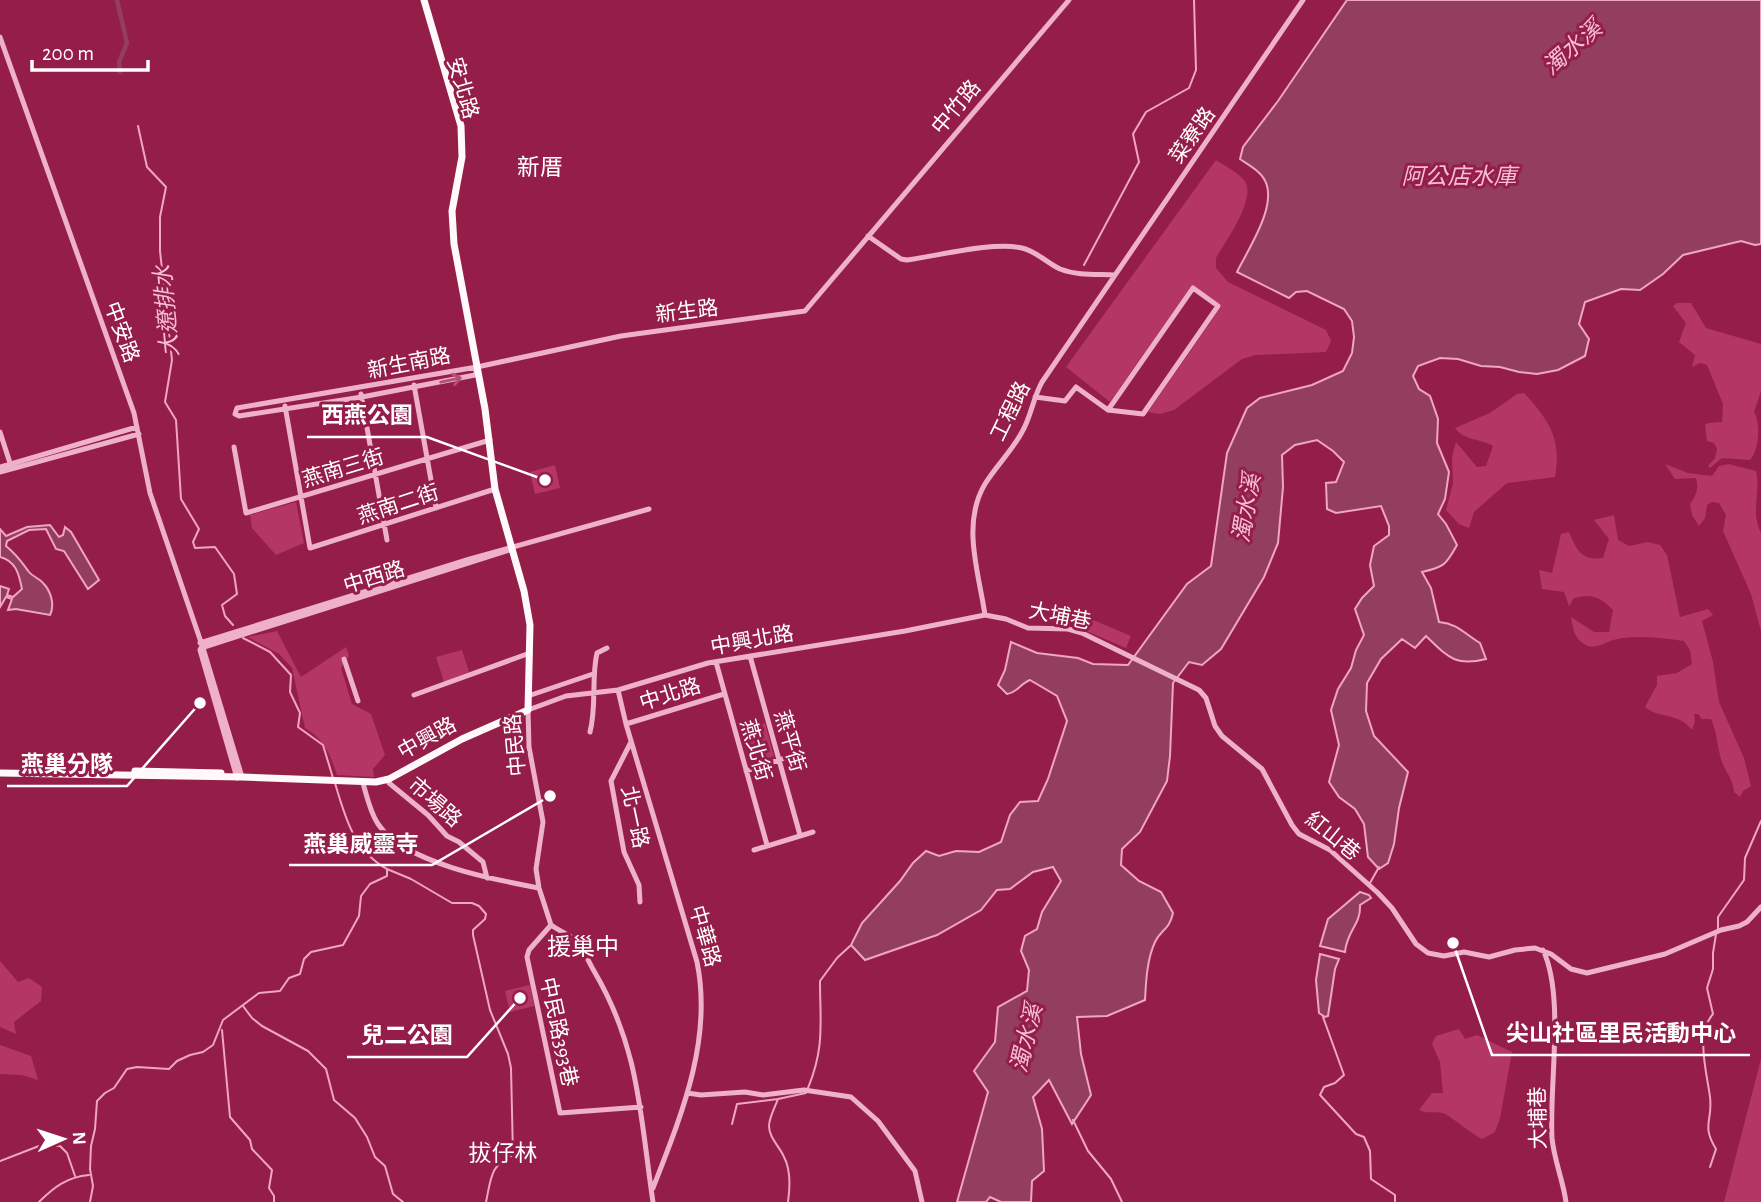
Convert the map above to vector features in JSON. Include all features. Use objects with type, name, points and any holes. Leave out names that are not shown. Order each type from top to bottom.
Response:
[{"type":"main road","name":"安北路","points":[[422,0],[461,126],[463,148],[455,183]]},
{"type":"main road","name":"中民路","points":[[455,183],[452,211],[454,244],[488,440],[493,490],[524,591],[529,618],[528,710]]},
{"type":"main road","name":"中興路","points":[[238,776],[363,783],[389,779],[462,739],[528,710]]},
{"type":"main road","points":[[0,771],[238,776]]},
{"type":"street","name":"中竹路","points":[[868,236],[1069,0]]},
{"type":"street","name":"菜寮路","points":[[1115,275],[1303,0]]},
{"type":"street","name":"中安路","points":[[0,37],[134,412],[150,493],[201,646],[238,776]]},
{"type":"street","points":[[868,236],[901,259],[907,260],[1016,247],[1025,248],[1061,269],[1115,275]]},
{"type":"street","name":"新生路","points":[[475,370],[621,336],[806,311],[868,236]]},
{"type":"street","name":"工程路","points":[[985,615],[973,539],[976,505],[983,486],[1025,427],[1042,382],[1115,275]]},
{"type":"street","points":[[1035,397],[1065,401],[1076,387],[1108,410],[1143,414],[1218,306],[1193,288],[1108,410]]},
{"type":"street","name":"新生南路","points":[[475,370],[414,388],[239,416],[235,414],[237,408],[475,370]]},
{"type":"street","points":[[413,378],[436,508]]},
{"type":"street","points":[[360,388],[387,540]]},
{"type":"street","points":[[283,400],[301,497]]},
{"type":"street","points":[[0,467],[137,427]]},
{"type":"street","points":[[0,432],[10,463]]},
{"type":"street","points":[[0,472],[139,434]]},
{"type":"street","name":"燕南三街","points":[[234,447],[246,513],[488,440]]},
{"type":"street","name":"燕南二街","points":[[301,497],[310,548],[493,490]]},
{"type":"street","name":"中西路","points":[[201,646],[470,559],[649,509]]},
{"type":"street","name":"大埔巷","points":[[985,615],[1006,619],[1028,628],[1068,629],[1082,633],[1182,681]]},
{"type":"street","name":"中興北路","points":[[528,710],[566,696],[618,690],[716,662],[985,615]]},
{"type":"street","points":[[590,732],[594,715],[593,674],[597,653],[607,648]]},
{"type":"street","points":[[414,695],[530,653]]},
{"type":"street","name":"燕平街","points":[[750,656],[800,835]]},
{"type":"street","points":[[344,659],[358,701]]},
{"type":"street","name":"燕北街","points":[[716,662],[767,845]]},
{"type":"street","points":[[528,696],[593,674]]},
{"type":"street","name":"紅山巷","points":[[1182,681],[1199,690],[1206,698],[1215,726],[1222,736],[1262,769],[1299,834],[1330,850],[1368,885],[1392,908],[1416,944],[1439,956],[1464,953],[1489,957],[1525,948],[1543,950]]},
{"type":"street","name":"中華路","points":[[618,690],[631,742],[698,962],[702,984],[701,1038],[687,1093],[652,1191]]},
{"type":"street","name":"中北路","points":[[626,724],[724,694]]},
{"type":"street","name":"中民路","points":[[528,710],[529,747],[543,822],[536,869],[551,925]]},
{"type":"street","name":"北一路","points":[[631,742],[611,781],[624,852],[639,885],[640,902]]},
{"type":"street","points":[[746,771],[794,755]]},
{"type":"street","name":"市場路","points":[[389,779],[389,783],[428,815],[447,836],[459,842],[483,862],[487,878]]},
{"type":"street","points":[[363,783],[367,800],[378,823],[394,839],[454,869],[539,888]]},
{"type":"street","points":[[754,850],[813,832]]},
{"type":"street","points":[[1543,950],[1570,970],[1587,973],[1665,954],[1717,931],[1739,926],[1747,922],[1761,907]]},
{"type":"street","points":[[551,925],[579,945],[606,992],[624,1033],[641,1107],[653,1202]]},
{"type":"street","name":"中民路393巷","points":[[551,925],[529,950],[527,957],[560,1113],[641,1107]]},
{"type":"street","name":"大埔巷","points":[[1543,950],[1549,964],[1553,1010],[1553,1145],[1566,1202]]},
{"type":"street","points":[[687,1093],[701,1095],[745,1092],[763,1095],[804,1090],[851,1097],[878,1121],[915,1171],[922,1202]]},
{"type":"shaded area","points":[[1216,160],[1244,180],[1247,197],[1233,231],[1216,258],[1216,268],[1228,282],[1326,330],[1331,341],[1326,352],[1256,355],[1242,359],[1174,410],[1160,414],[1148,412],[1221,307],[1191,286],[1110,402],[1066,367]]},
{"type":"shaded area","points":[[1677,303],[1691,303],[1706,328],[1761,344],[1761,391],[1754,412],[1758,423],[1758,437],[1750,460],[1722,458],[1710,468],[1708,466],[1715,458],[1717,449],[1714,443],[1707,441],[1705,425],[1722,422],[1723,404],[1707,365],[1700,363],[1692,367],[1695,355],[1679,342],[1686,323],[1673,306]]},
{"type":"shaded area","points":[[1524,393],[1552,431],[1557,452],[1555,477],[1507,483],[1474,512],[1469,528],[1459,524],[1446,510],[1453,483],[1452,457],[1456,442],[1477,467],[1486,466],[1493,446],[1463,435],[1455,428],[1490,413],[1517,394]]},
{"type":"shaded area","points":[[1665,464],[1688,473],[1712,476],[1719,466],[1729,464],[1756,471],[1756,517],[1761,533],[1761,631],[1751,594],[1723,531],[1726,515],[1719,503],[1712,502],[1707,505],[1705,518],[1699,526],[1692,515],[1690,504],[1696,492],[1696,478],[1675,479]]},
{"type":"shaded area","points":[[555,465],[560,488],[535,494],[530,472]]},
{"type":"shaded area","points":[[296,502],[304,543],[276,555],[252,528],[250,515]]},
{"type":"shaded area","points":[[1614,515],[1618,540],[1629,546],[1648,542],[1660,545],[1667,555],[1680,617],[1708,609],[1713,615],[1702,621],[1713,662],[1719,702],[1744,758],[1751,786],[1743,791],[1740,797],[1734,792],[1723,764],[1711,719],[1702,719],[1698,714],[1694,714],[1692,730],[1681,720],[1645,707],[1657,685],[1657,676],[1677,673],[1692,664],[1690,650],[1684,641],[1634,637],[1617,639],[1598,646],[1586,645],[1573,630],[1571,617],[1594,632],[1609,632],[1613,610],[1600,599],[1591,596],[1574,598],[1569,606],[1564,592],[1542,589],[1539,570],[1552,573],[1561,534],[1569,532],[1577,549],[1585,556],[1603,558],[1609,539],[1594,520]]},
{"type":"shaded area","points":[[1079,614],[1131,636],[1126,648],[1072,625]]},
{"type":"shaded area","points":[[277,631],[301,677],[346,647],[349,656],[341,668],[352,704],[371,714],[385,755],[373,769],[374,777],[337,775],[326,748],[305,728],[292,668],[279,654],[248,637]]},
{"type":"shaded area","points":[[462,650],[469,672],[444,682],[436,657]]},
{"type":"shaded area","points":[[765,723],[774,756],[756,764],[747,729]]},
{"type":"shaded area","points":[[0,961],[18,982],[29,978],[42,987],[41,1001],[14,1022],[16,1034],[0,1027]]},
{"type":"shaded area","points":[[530,985],[534,1006],[510,1012],[505,991]]},
{"type":"shaded area","points":[[1459,1029],[1465,1039],[1477,1035],[1512,1052],[1500,1118],[1495,1132],[1482,1139],[1443,1113],[1419,1110],[1432,1093],[1443,1093],[1440,1062],[1432,1044],[1436,1036]]},
{"type":"shaded area","points":[[0,1045],[31,1056],[38,1080],[22,1075],[0,1074]]},
{"type":"shaded area","points":[[1761,1059],[1761,1202],[1724,1202]]},
{"type":"water","name":"阿公店水庫","points":[[1347,0],[1761,0],[1761,244],[1741,241],[1683,255],[1663,274],[1640,290],[1621,289],[1585,302],[1579,324],[1589,339],[1585,356],[1558,370],[1537,374],[1440,358],[1418,366],[1413,376],[1419,389],[1430,396],[1438,419],[1437,443],[1449,472],[1445,499],[1438,514],[1457,545],[1444,564],[1422,572],[1431,588],[1439,622],[1456,627],[1480,643],[1486,659],[1459,661],[1440,650],[1426,636],[1415,648],[1402,639],[1381,659],[1367,683],[1366,711],[1374,736],[1408,772],[1394,844],[1388,863],[1379,869],[1368,857],[1364,824],[1355,809],[1339,797],[1329,782],[1339,745],[1331,710],[1364,635],[1355,609],[1374,586],[1370,565],[1374,546],[1389,535],[1389,526],[1381,506],[1336,513],[1327,509],[1326,483],[1336,482],[1344,462],[1317,440],[1295,445],[1282,455],[1283,487],[1278,543],[1264,577],[1221,649],[1202,665],[1189,662],[1173,683],[1167,781],[1140,832],[1122,849],[1121,865],[1139,881],[1161,892],[1173,913],[1152,949],[1145,1000],[1107,1016],[1077,1017],[1081,1054],[1091,1095],[1072,1124],[1049,1080],[1033,1097],[1042,1129],[1044,1171],[1032,1181],[1031,1202],[1001,1202],[990,1197],[986,1202],[957,1202],[988,1092],[974,1071],[995,1042],[998,1007],[1027,991],[1029,970],[1021,951],[1025,936],[1037,929],[1042,912],[1061,881],[1053,867],[1033,872],[1010,889],[997,890],[981,910],[937,935],[865,960],[851,945],[862,923],[926,851],[939,856],[956,851],[979,852],[1001,842],[1010,815],[1020,802],[1038,801],[1067,721],[1057,696],[1030,680],[1007,694],[998,685],[1005,670],[1011,642],[1037,653],[1078,658],[1093,664],[1128,665],[1187,584],[1211,566],[1227,453],[1247,408],[1260,398],[1312,385],[1343,371],[1352,353],[1354,337],[1352,321],[1344,309],[1307,291],[1296,292],[1289,298],[1237,272],[1261,224],[1268,198],[1267,186],[1262,176],[1240,159],[1243,147]]},
{"type":"water","points":[[50,525],[59,537],[63,535],[65,527],[71,532],[99,580],[88,589],[64,551],[56,549],[46,529],[29,530],[7,541],[6,546],[48,590],[52,603],[50,615],[8,610],[12,599],[6,597],[0,607],[0,586],[9,589],[7,595],[13,597],[22,589],[13,565],[0,557],[0,529],[6,536],[27,527]]},
{"type":"water","points":[[1360,892],[1371,898],[1360,905],[1360,912],[1348,938],[1345,952],[1320,946],[1328,919]]},
{"type":"water","points":[[1320,954],[1339,959],[1328,1016],[1325,1017],[1319,1013],[1316,980]]},
{"type":"waterway","name":"大遼排水","points":[[117,0],[127,43],[119,62],[120,72]]},
{"type":"waterway","points":[[1084,265],[1139,162],[1133,134],[1146,112],[1189,88],[1196,70],[1194,0]]},
{"type":"waterway","name":"大遼排水","points":[[138,126],[147,167],[166,187],[160,217],[160,251],[172,360],[165,402],[176,420],[181,499],[199,529],[193,542],[195,548],[215,547],[234,574],[237,594],[222,605],[225,616],[233,625]]},
{"type":"waterway","name":"大遼排水","points":[[243,638],[270,652],[291,675],[290,692],[300,713],[298,727],[323,745],[333,778]]},
{"type":"waterway","name":"大遼排水","points":[[90,1202],[93,1186],[90,1169],[91,1146],[97,1101],[114,1088],[127,1069],[169,1069],[177,1061],[203,1052],[213,1045],[223,1020],[259,993],[280,991],[289,978],[300,974],[304,959],[311,952],[343,945],[359,916],[361,896],[370,884],[387,876],[387,869],[366,853],[352,832],[335,783]]},
{"type":"waterway","points":[[1718,929],[1718,917],[1744,880],[1745,858],[1761,821]]},
{"type":"waterway","points":[[1370,883],[1379,867]]},
{"type":"waterway","points":[[387,869],[411,879],[452,903],[472,903],[479,906],[486,914],[485,919],[473,930],[473,935],[490,1010],[511,1068],[513,1155],[496,1168],[486,1202]]},
{"type":"waterway","points":[[1710,1167],[1716,1149],[1708,1128],[1711,1105],[1703,1043],[1708,1022],[1713,1014],[1707,988],[1713,969],[1716,934]]},
{"type":"waterway","points":[[808,1088],[819,1047],[820,981],[850,946]]},
{"type":"waterway","points":[[243,1006],[262,1026],[308,1051],[326,1069],[334,1100],[355,1118],[375,1157],[385,1166],[393,1194],[403,1202]]},
{"type":"waterway","points":[[1323,1017],[1344,1075],[1335,1083],[1324,1087],[1320,1095],[1356,1134],[1364,1137],[1370,1151],[1371,1179],[1395,1195],[1395,1202]]},
{"type":"waterway","points":[[222,1030],[230,1117],[250,1140],[252,1149],[272,1170],[269,1188],[274,1202]]},
{"type":"waterway","points":[[788,1202],[788,1168],[769,1130],[769,1123],[778,1099],[806,1093]]},
{"type":"waterway","points":[[732,1124],[737,1104],[778,1099]]},
{"type":"waterway","points":[[1073,1120],[1088,1151],[1111,1179],[1122,1202]]},
{"type":"waterway","points":[[0,1161],[39,1146],[60,1146],[67,1153],[75,1176]]},
{"type":"waterway","points":[[514,1155],[523,1164]]},
{"type":"waterway","points":[[39,1202],[61,1184],[89,1175]]},
{"type":"place","name":"西燕公園","points":[[545,480]]},
{"type":"place","name":"燕巢分隊","points":[[200,703]]},
{"type":"place","name":"燕巢威靈寺","points":[[550,796]]},
{"type":"place","name":"尖山社區里民活動中心","points":[[1453,943]]},
{"type":"place","name":"兒二公園","points":[[520,998]]},
{"type":"district","name":"新厝","points":[[540,167]]},
{"type":"district","name":"援巢中","points":[[583,947]]},
{"type":"district","name":"拔仔林","points":[[503,1153]]},
{"type":"water label","name":"濁水溪","points":[[1572,47]]},
{"type":"water label","name":"濁水溪","points":[[1246,508]]},
{"type":"water label","name":"濁水溪","points":[[1026,1038]]}]
